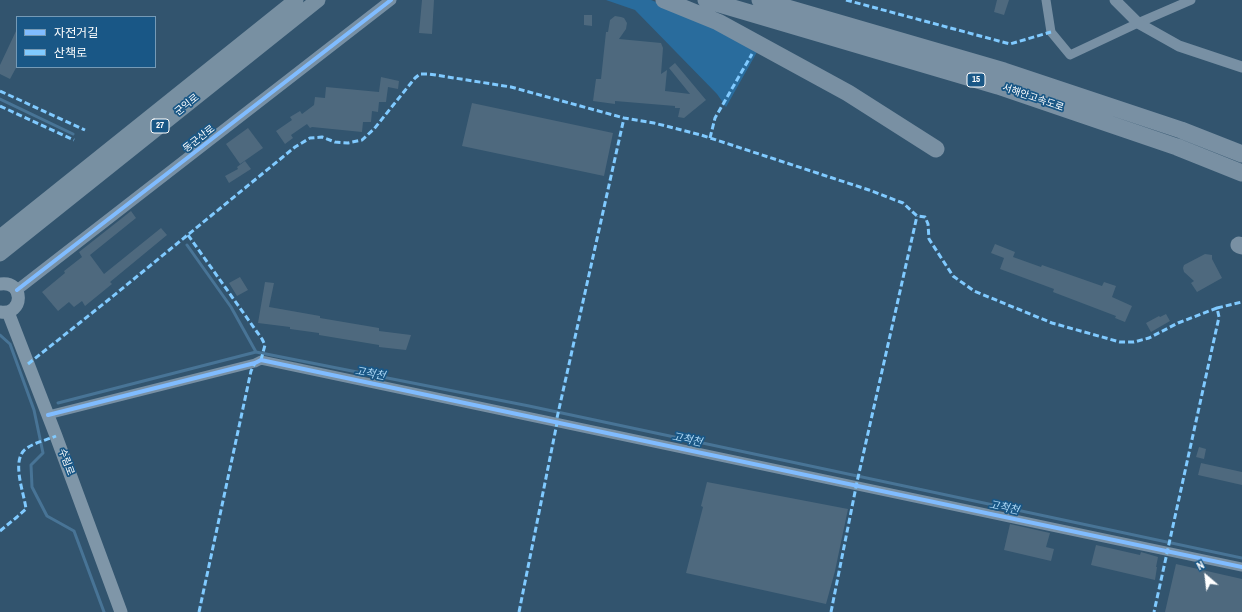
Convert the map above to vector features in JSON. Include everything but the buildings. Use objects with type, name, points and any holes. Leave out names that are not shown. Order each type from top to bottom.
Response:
[{"type":"highway","name":"군익로","points":[[1,248],[296,0]]},
{"type":"highway","name":"군익로","points":[[1,248],[318,0]]},
{"type":"highway","points":[[664,0],[718,22],[848,93],[936,148]]},
{"type":"highway","name":"서해안고속도로","points":[[706,0],[998,86],[1177,147],[1242,173]]},
{"type":"highway","name":"서해안고속도로","points":[[760,0],[1004,71],[1181,130],[1242,154]]},
{"type":"main road","points":[[0,284],[10,284],[17,290],[19,299],[18,303],[12,310],[4,312]]},
{"type":"main road","name":"수림로","points":[[4,312],[48,415],[121,612]]},
{"type":"street","name":"동군산로","points":[[17,290],[391,0]]},
{"type":"street","points":[[1046,0],[1051,32],[1070,55],[1191,0]]},
{"type":"street","points":[[1115,0],[1138,23],[1180,46],[1242,67]]},
{"type":"street","points":[[48,415],[255,363],[261,360],[1242,568]]},
{"type":"shaded area","points":[[606,0],[651,0],[701,20],[757,52],[726,107],[717,94],[635,10]]},
{"type":"waterway","points":[[0,99],[73,134]]},
{"type":"waterway","name":"고척천","points":[[187,245],[231,307],[256,352],[529,406],[1242,558]]},
{"type":"waterway","points":[[0,335],[10,344],[34,410],[43,453],[31,465],[32,487],[47,516],[74,531],[104,612]]},
{"type":"waterway","points":[[58,403],[256,352]]},
{"type":"marked path","points":[[846,0],[1010,44],[1051,32]]},
{"type":"marked path","points":[[710,138],[715,118],[752,54]]},
{"type":"marked path","points":[[28,364],[295,147],[310,138],[322,137],[335,142],[348,143],[362,140],[374,129],[415,78],[420,74],[429,74],[511,87],[624,118],[654,123],[701,135],[869,190],[903,203],[917,216],[925,217],[928,224],[929,239],[953,276],[974,291],[1052,323],[1120,342],[1134,342],[1149,338],[1178,323],[1217,308],[1219,317],[1154,612]]},
{"type":"marked path","points":[[0,91],[85,130]]},
{"type":"marked path","points":[[0,106],[74,140]]},
{"type":"marked path","points":[[519,612],[557,418],[624,118]]},
{"type":"marked path","points":[[831,612],[857,482],[917,216]]},
{"type":"marked path","points":[[188,235],[262,339],[265,345],[261,360]]},
{"type":"marked path","points":[[1217,308],[1242,302]]},
{"type":"marked path","points":[[199,612],[251,371],[255,363]]},
{"type":"marked path","points":[[0,531],[26,509],[19,476],[19,460],[22,453],[30,446],[56,436]]},
{"type":"cycle path","points":[[17,290],[391,0]]},
{"type":"cycle path","points":[[48,415],[255,363],[261,360],[1242,567]]}]
